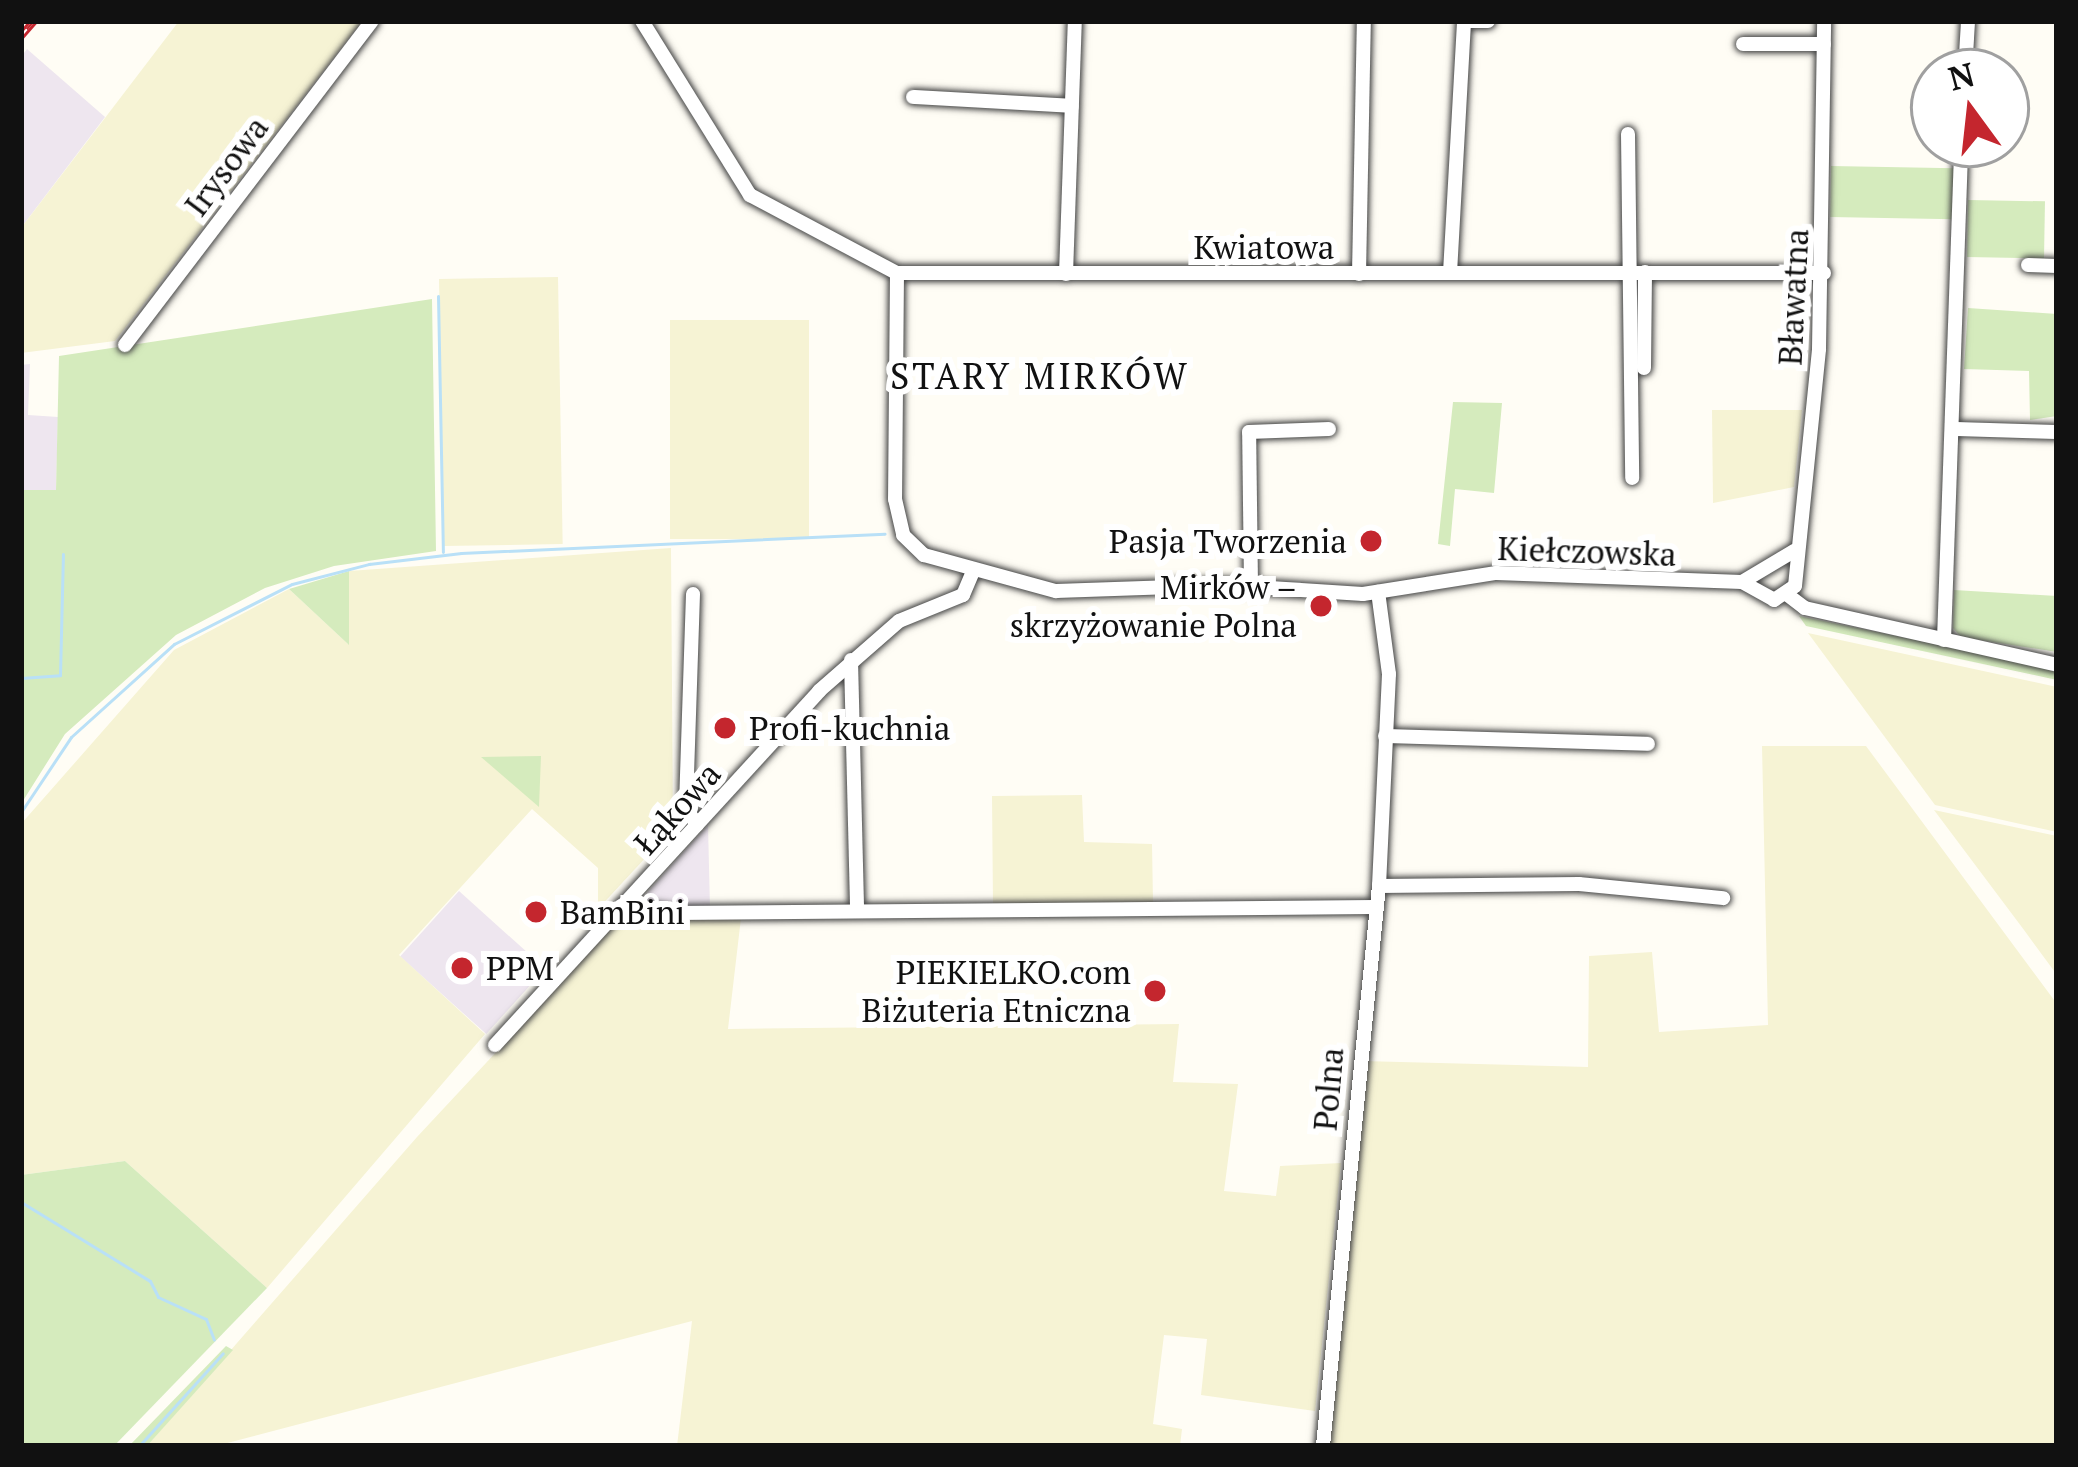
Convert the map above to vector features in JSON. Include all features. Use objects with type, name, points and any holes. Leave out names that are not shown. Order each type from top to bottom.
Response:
[{"type":"street","name":"Irysowa","points":[[125,345],[372,21]]},
{"type":"street","points":[[642,21],[750,195],[897,273]]},
{"type":"street","points":[[1066,274],[1076,21]]},
{"type":"street","points":[[1359,274],[1364,21]]},
{"type":"street","points":[[1450,273],[1464,21],[1488,21]]},
{"type":"street","name":"Bławatna","points":[[1782,598],[1794,551],[1824,273],[1824,21]]},
{"type":"street","points":[[1743,44],[1824,44]]},
{"type":"street","points":[[913,97],[1072,106]]},
{"type":"street","points":[[1628,134],[1644,368]]},
{"type":"street","points":[[1944,640],[1955,429],[1960,168]]},
{"type":"street","points":[[2028,265],[2057,266]]},
{"type":"street","points":[[1632,478],[1637,272]]},
{"type":"street","name":"Kwiatowa","points":[[897,273],[1824,273]]},
{"type":"street","name":"Kiełczowska","points":[[897,273],[898,521],[918,551],[973,572],[1056,591],[1251,585],[1378,592],[1496,572],[1742,583],[1804,608],[2057,664]]},
{"type":"street","points":[[1251,585],[1249,432],[1329,429]]},
{"type":"street","points":[[1955,429],[2057,432]]},
{"type":"street","points":[[1742,583],[1794,551]]},
{"type":"street","name":"Łąkowa","points":[[495,1046],[851,660],[917,610],[964,595],[973,572]]},
{"type":"street","name":"Polna","points":[[1323,1446],[1379,886],[1389,674],[1378,592]]},
{"type":"street","points":[[693,594],[686,808],[697,825]]},
{"type":"street","points":[[851,660],[857,911]]},
{"type":"street","points":[[1385,736],[1648,744]]},
{"type":"street","points":[[1379,886],[1579,884],[1723,898]]},
{"type":"street","points":[[621,906],[658,913],[1374,907]]},
{"type":"shaded area","points":[[179,21],[362,21],[115,341],[21,353],[21,228]]},
{"type":"shaded area","points":[[27,49],[105,117],[21,228],[21,57]]},
{"type":"shaded area","points":[[558,277],[563,544],[444,546],[439,279]]},
{"type":"shaded area","points":[[670,320],[809,320],[809,539],[670,539]]},
{"type":"shaded area","points":[[30,364],[28,415],[58,417],[56,491],[21,490],[21,365]]},
{"type":"shaded area","points":[[1712,410],[1802,410],[1794,487],[1713,503]]},
{"type":"shaded area","points":[[671,548],[673,828],[598,909],[598,868],[532,809],[399,955],[485,1034],[267,1288],[125,1161],[21,1175],[21,824],[174,650],[289,589],[348,644],[349,571]]},
{"type":"shaded area","points":[[1808,633],[2057,687],[2057,832],[1935,805]]},
{"type":"shaded area","points":[[1762,746],[1866,746],[2057,1004],[2057,1446],[1328,1446],[1362,1061],[1588,1067],[1589,956],[1652,952],[1659,1032],[1768,1025]]},
{"type":"shaded area","points":[[1082,795],[1084,842],[1152,844],[1153,902],[993,906],[992,796]]},
{"type":"shaded area","points":[[1934,810],[2057,836],[2057,975],[2024,930]]},
{"type":"shaded area","points":[[708,825],[710,909],[634,907]]},
{"type":"shaded area","points":[[459,891],[545,969],[486,1034],[400,956]]},
{"type":"shaded area","points":[[622,917],[741,918],[728,1029],[1179,1024],[1173,1082],[1238,1084],[1224,1191],[1276,1196],[1280,1166],[1341,1163],[1315,1411],[1201,1395],[1207,1339],[1164,1335],[1153,1424],[1182,1429],[1180,1446],[677,1446],[692,1321],[216,1446],[147,1446],[417,1137]]},
{"type":"green space","points":[[1831,166],[1955,168],[1954,219],[1830,217]]},
{"type":"green space","points":[[1968,200],[2045,201],[2044,258],[1967,257]]},
{"type":"green space","points":[[432,299],[436,551],[334,566],[265,588],[176,635],[65,734],[21,804],[21,490],[56,490],[59,356]]},
{"type":"green space","points":[[1968,308],[2057,314],[2057,416],[2030,420],[2029,371],[1964,369]]},
{"type":"green space","points":[[1453,402],[1502,403],[1494,493],[1455,489],[1450,546],[1438,544]]},
{"type":"green space","points":[[349,571],[349,645],[289,589]]},
{"type":"green space","points":[[1954,590],[2057,596],[2057,652],[1961,637],[1953,628]]},
{"type":"green space","points":[[1799,616],[2057,669],[2057,680],[1806,626]]},
{"type":"green space","points":[[541,756],[539,807],[481,757]]},
{"type":"green space","points":[[125,1161],[267,1288],[114,1446],[21,1446],[21,1175]]},
{"type":"green space","points":[[226,1346],[233,1350],[147,1446],[129,1446]]},
{"type":"waterway","points":[[438,296],[443,552]]},
{"type":"waterway","points":[[21,812],[71,737],[174,644],[292,584],[369,564],[461,553],[885,534]]},
{"type":"waterway","points":[[21,678],[60,675],[63,554]]},
{"type":"waterway","points":[[21,1202],[150,1281],[158,1297],[206,1319],[214,1340]]},
{"type":"waterway","points":[[139,1446],[223,1353]]},
{"type":"railway","points":[[21,36],[34,21]]},
{"type":"place","name":"Pasja Tworzenia","points":[[1371,541]]},
{"type":"place","name":"Mirków – skrzyżowanie Polna","points":[[1321,606]]},
{"type":"place","name":"Profi-kuchnia","points":[[725,728]]},
{"type":"place","name":"BamBini","points":[[536,912]]},
{"type":"place","name":"PPM","points":[[462,968]]},
{"type":"place","name":"PIEKIELKO.com Biżuteria Etniczna","points":[[1155,991]]},
{"type":"district","name":"STARY MIRKÓW","points":[[1040,376]]}]
